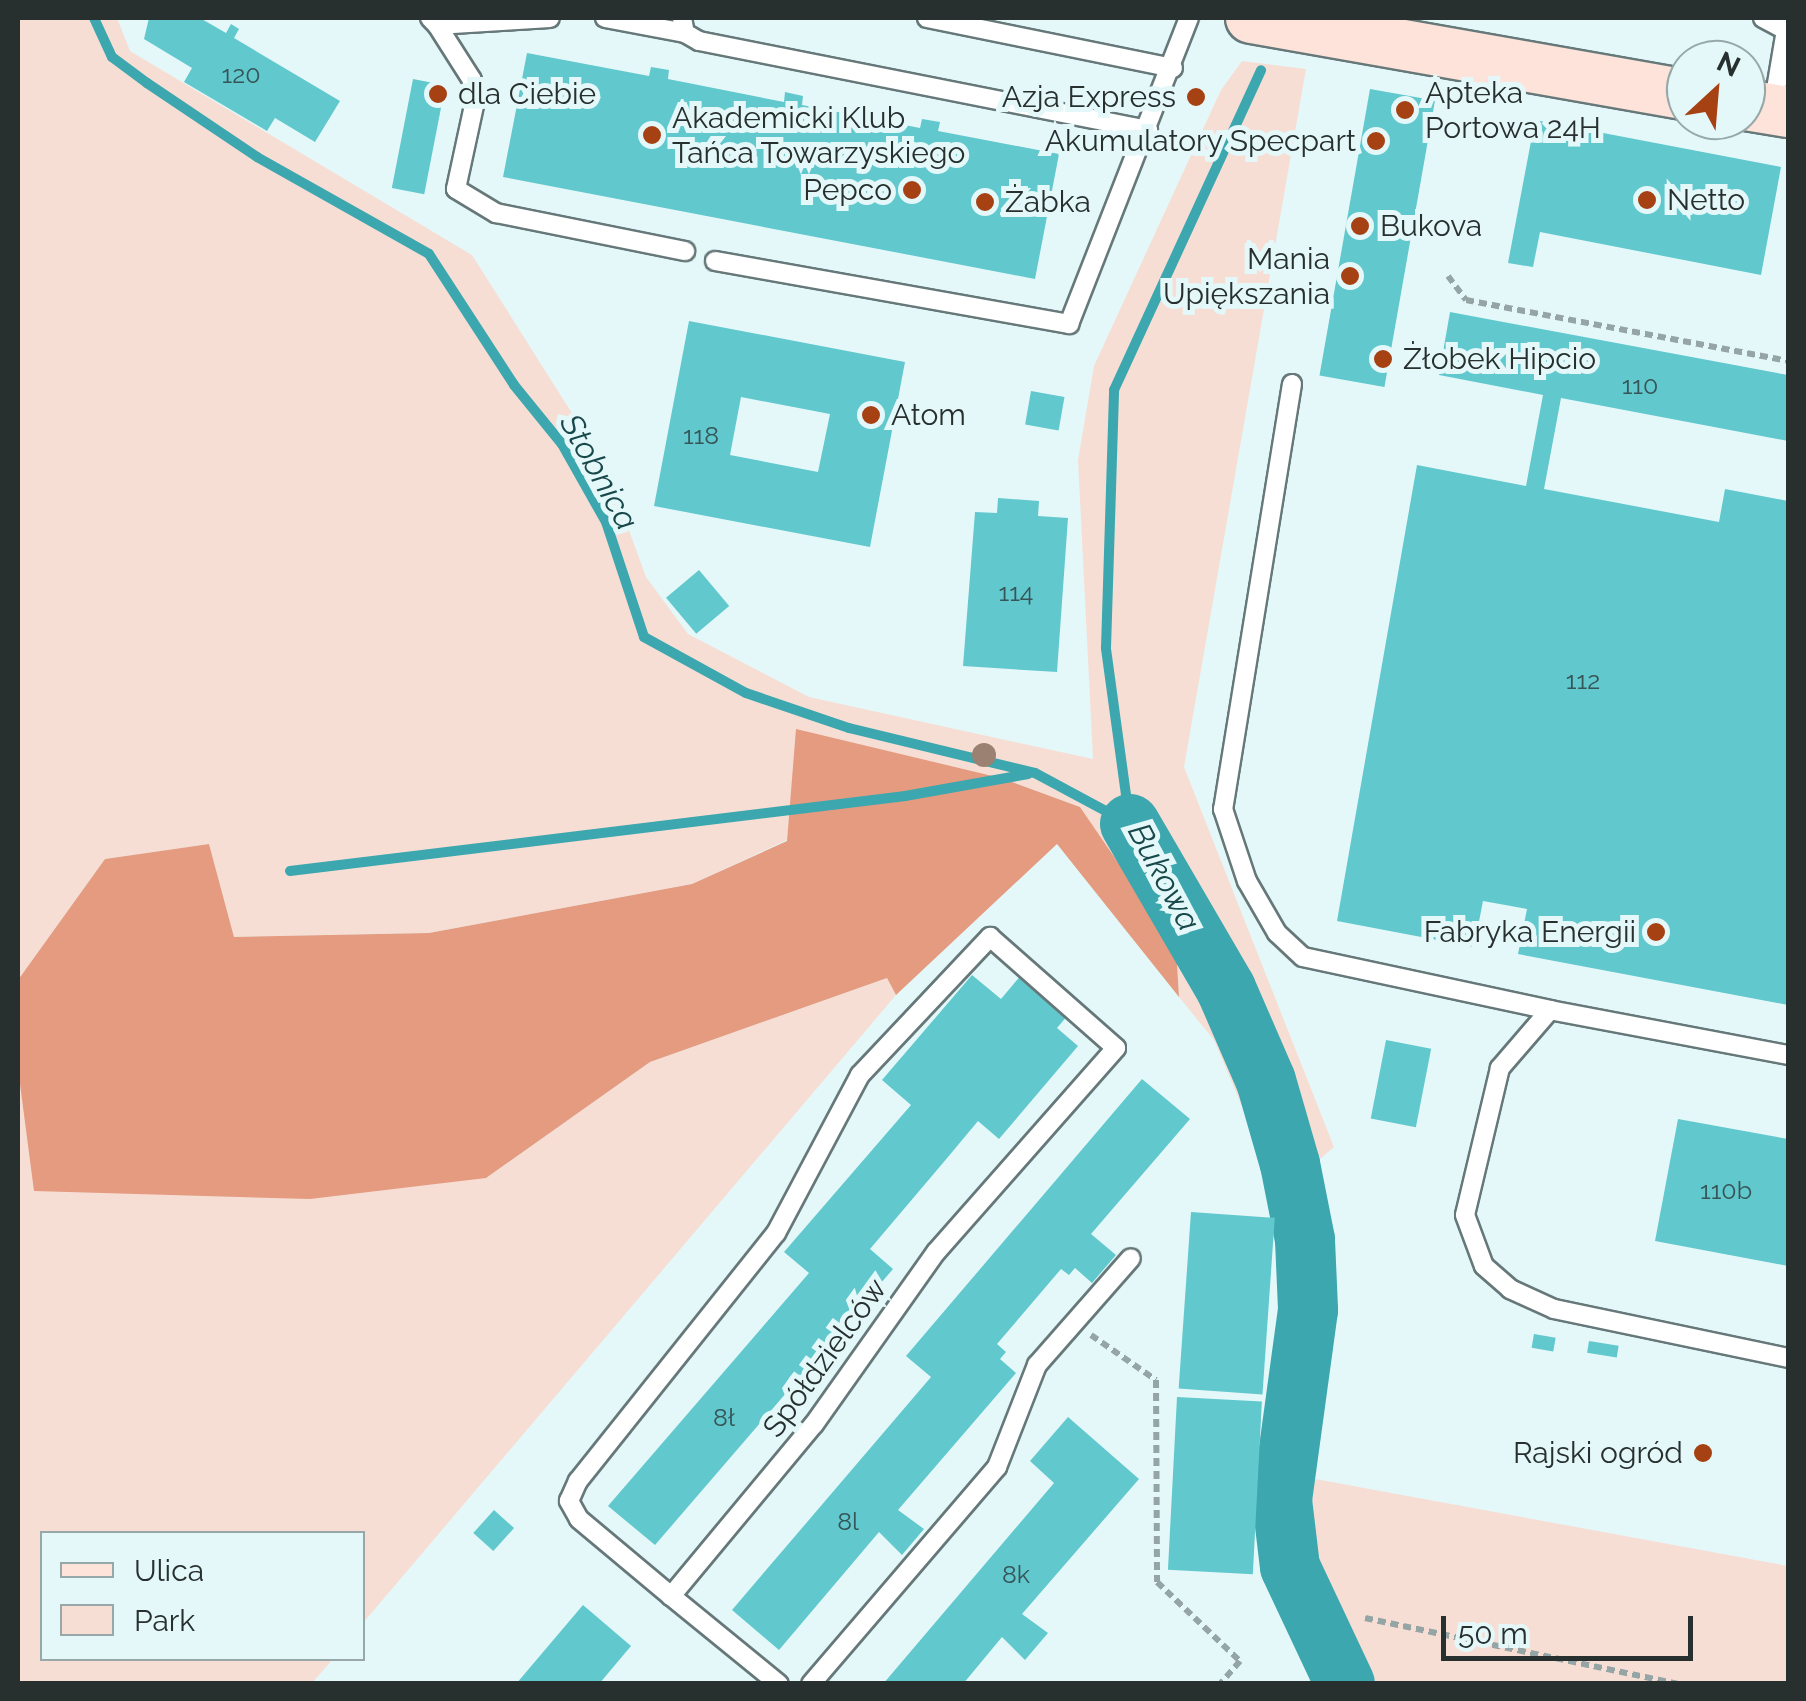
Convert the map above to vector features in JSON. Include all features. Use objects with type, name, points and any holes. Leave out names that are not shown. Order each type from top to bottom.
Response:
[{"type":"street","points":[[1251,18],[1666,91]]},
{"type":"lane","points":[[433,21],[550,18]]},
{"type":"lane","points":[[605,18],[684,25],[699,41],[1148,130]]},
{"type":"lane","points":[[927,18],[1173,68]]},
{"type":"lane","points":[[716,261],[1069,324],[1173,68],[1189,18]]},
{"type":"lane","points":[[1763,18],[1787,30],[1769,109]]},
{"type":"lane","points":[[433,21],[472,80],[475,102],[456,188],[496,213],[685,252]]},
{"type":"lane","points":[[1292,384],[1222,810],[1248,880],[1277,933],[1302,957],[1550,1010],[1788,1054]]},
{"type":"lane","name":"Spółdzielców","points":[[990,937],[1116,1048],[936,1252],[814,1424],[671,1596],[579,1519],[569,1501],[578,1480],[776,1233],[860,1075],[990,937]]},
{"type":"lane","points":[[1550,1010],[1500,1068],[1485,1108],[1465,1215],[1484,1266],[1510,1289],[1554,1309],[1788,1358]]},
{"type":"lane","points":[[811,1684],[997,1468],[1037,1365],[1131,1258]]},
{"type":"lane","points":[[671,1596],[779,1684]]},
{"type":"path","points":[[1448,276],[1466,300],[1788,361]]},
{"type":"path","points":[[1074,1322],[1156,1380],[1157,1582],[1240,1661],[1220,1684]]},
{"type":"path","points":[[1365,1618],[1677,1684]]},
{"type":"green space","points":[[117,18],[130,51],[472,255],[606,467],[646,577],[688,634],[809,697],[1093,759],[1078,460],[1094,366],[1221,90],[1242,61],[1306,69],[1184,767],[1334,1147],[1279,1194],[1214,1040],[1179,997],[1176,947],[1080,807],[1001,778],[797,730],[787,840],[692,884],[429,933],[234,937],[209,844],[105,859],[18,980],[18,21]]},
{"type":"green space","points":[[887,978],[896,995],[365,1621],[365,1531],[40,1531],[40,1661],[331,1661],[312,1683],[18,1683],[18,1069],[35,1191],[486,1178],[650,1062]]},
{"type":"green space","points":[[1299,1476],[1788,1566],[1788,1683],[1360,1683],[1307,1579]]},
{"type":"shaded area","points":[[796,729],[1001,778],[1080,807],[1176,947],[1179,997],[1057,844],[896,995],[887,978],[650,1062],[486,1178],[310,1199],[34,1191],[18,1069],[18,980],[105,859],[209,844],[234,937],[429,933],[692,884],[787,841]]},
{"type":"building","points":[[149,18],[200,18],[226,33],[231,24],[239,29],[234,38],[340,101],[315,142],[275,118],[267,131],[184,82],[192,68],[144,39]]},
{"type":"building","points":[[527,53],[649,76],[651,67],[669,70],[668,79],[784,102],[785,92],[803,96],[802,105],[920,128],[922,119],[940,122],[938,131],[1059,154],[1035,279],[503,177]]},
{"type":"building","points":[[413,79],[445,85],[424,194],[392,188]]},
{"type":"building","points":[[1370,89],[1435,100],[1384,387],[1319,376]]},
{"type":"building","name":"Netto","points":[[1535,120],[1781,167],[1761,275],[1540,232],[1533,267],[1508,263]]},
{"type":"building","points":[[1450,312],[1788,375],[1788,441],[1561,398],[1544,489],[1719,522],[1725,489],[1788,501],[1788,1005],[1518,954],[1527,909],[1483,901],[1474,947],[1337,921],[1417,465],[1526,486],[1543,395],[1439,375]]},
{"type":"building","points":[[689,321],[905,362],[870,547],[654,506]],"holes":[[[741,397],[830,414],[818,472],[730,455]]]},
{"type":"building","points":[[1031,391],[1064,397],[1059,430],[1025,424]]},
{"type":"building","points":[[998,498],[1039,501],[1038,516],[1068,518],[1057,672],[963,666],[975,512],[997,513]]},
{"type":"building","points":[[699,570],[729,606],[696,634],[666,598]]},
{"type":"building","points":[[1022,974],[1068,1015],[1057,1028],[1078,1046],[999,1139],[978,1121],[870,1249],[893,1269],[655,1545],[608,1506],[809,1273],[784,1252],[911,1105],[882,1080],[972,975],[1001,999]]},
{"type":"building","points":[[1386,1040],[1431,1049],[1416,1127],[1371,1119]]},
{"type":"building","points":[[1142,1079],[1190,1119],[1091,1234],[1116,1255],[1092,1283],[1075,1268],[1069,1275],[1061,1269],[997,1344],[1006,1352],[1000,1359],[1016,1373],[898,1510],[924,1529],[902,1555],[879,1532],[779,1650],[732,1610],[931,1377],[906,1356]]},
{"type":"building","points":[[1678,1119],[1788,1139],[1788,1266],[1655,1241]]},
{"type":"building","points":[[1191,1212],[1275,1218],[1262,1394],[1179,1389]]},
{"type":"building","points":[[1534,1334],[1556,1338],[1553,1352],[1532,1348]]},
{"type":"building","points":[[1589,1341],[1619,1346],[1617,1358],[1587,1353]]},
{"type":"building","points":[[1177,1397],[1262,1401],[1253,1574],[1168,1570]]},
{"type":"building","points":[[1068,1417],[1139,1479],[1022,1614],[1048,1633],[1025,1660],[1002,1637],[963,1684],[883,1684],[1054,1483],[1030,1461]]},
{"type":"building","points":[[494,1510],[514,1528],[493,1551],[473,1533]]},
{"type":"building","points":[[583,1605],[631,1646],[599,1684],[516,1684]]},
{"type":"waterway","name":"Stobnica","points":[[94,18],[112,57],[147,83],[257,157],[429,254],[514,385],[562,444],[606,522],[644,637],[746,693],[849,728],[1035,773],[1130,824]]},
{"type":"waterway","name":"Bukowa","points":[[1130,824],[1106,648],[1114,390],[1261,70]]},
{"type":"waterway","points":[[290,871],[905,796],[1028,774]]},
{"type":"waterway","name":"Bukowa","points":[[1130,824],[1226,989],[1266,1081],[1290,1164],[1305,1240],[1308,1310],[1282,1500],[1290,1567],[1345,1684]]},
{"type":"place","name":"dla Ciebie","points":[[438,94]]},
{"type":"place","name":"Azja Express","points":[[1196,97]]},
{"type":"place","name":"Apteka Portowa 24H","points":[[1405,110]]},
{"type":"place","name":"Akademicki Klub Tańca Towarzyskiego","points":[[652,135]]},
{"type":"place","name":"Akumulatory Specpart","points":[[1376,141]]},
{"type":"place","name":"Pepco","points":[[912,190]]},
{"type":"place","name":"Netto","points":[[1647,200]]},
{"type":"place","name":"Żabka","points":[[985,202]]},
{"type":"place","name":"Bukova","points":[[1360,226]]},
{"type":"place","name":"Mania Upiększania","points":[[1350,276]]},
{"type":"place","name":"Żłobek Hipcio","points":[[1383,359]]},
{"type":"place","name":"Atom","points":[[871,415]]},
{"type":"place","name":"Fabryka Energii","points":[[1656,932]]},
{"type":"place","name":"Rajski ogród","points":[[1703,1453]]}]
